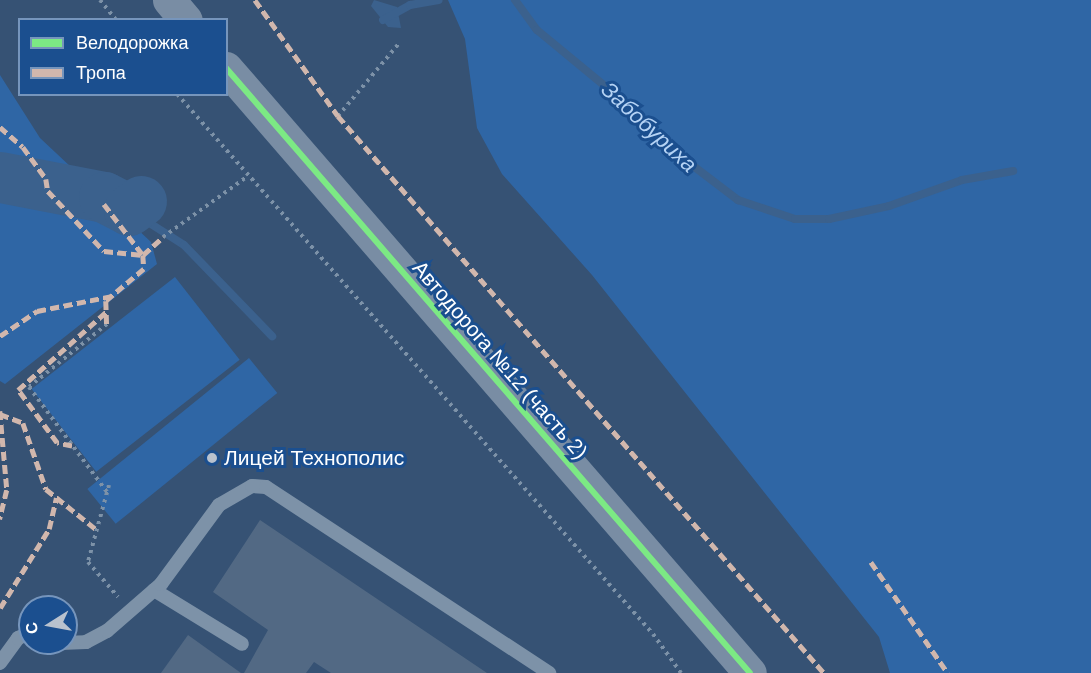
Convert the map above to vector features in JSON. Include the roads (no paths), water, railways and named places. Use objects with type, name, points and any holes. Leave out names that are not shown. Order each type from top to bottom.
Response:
[{"type":"street","points":[[170,0],[184,18]]},
{"type":"street","name":"Автодорога №12 (часть 2)","points":[[228,70],[750,673]]},
{"type":"lane","points":[[78,642],[86,642],[107,631],[154,590],[219,506],[252,486],[266,487],[549,673]]},
{"type":"lane","points":[[154,590],[242,644]]},
{"type":"lane","points":[[0,663],[18,638]]},
{"type":"waterway","name":"Забобуриха","points":[[383,20],[410,5],[439,0]]},
{"type":"waterway","name":"Забобуриха","points":[[515,0],[537,30],[611,91],[646,130],[738,200],[795,219],[829,219],[889,206],[962,180],[1013,171]]},
{"type":"waterway","name":"Забобуриха","points":[[0,177],[104,197],[129,210],[141,201]]},
{"type":"waterway","points":[[129,210],[184,245],[272,336]]},
{"type":"place","name":"Лицей Технополис","points":[[212,458]]}]
